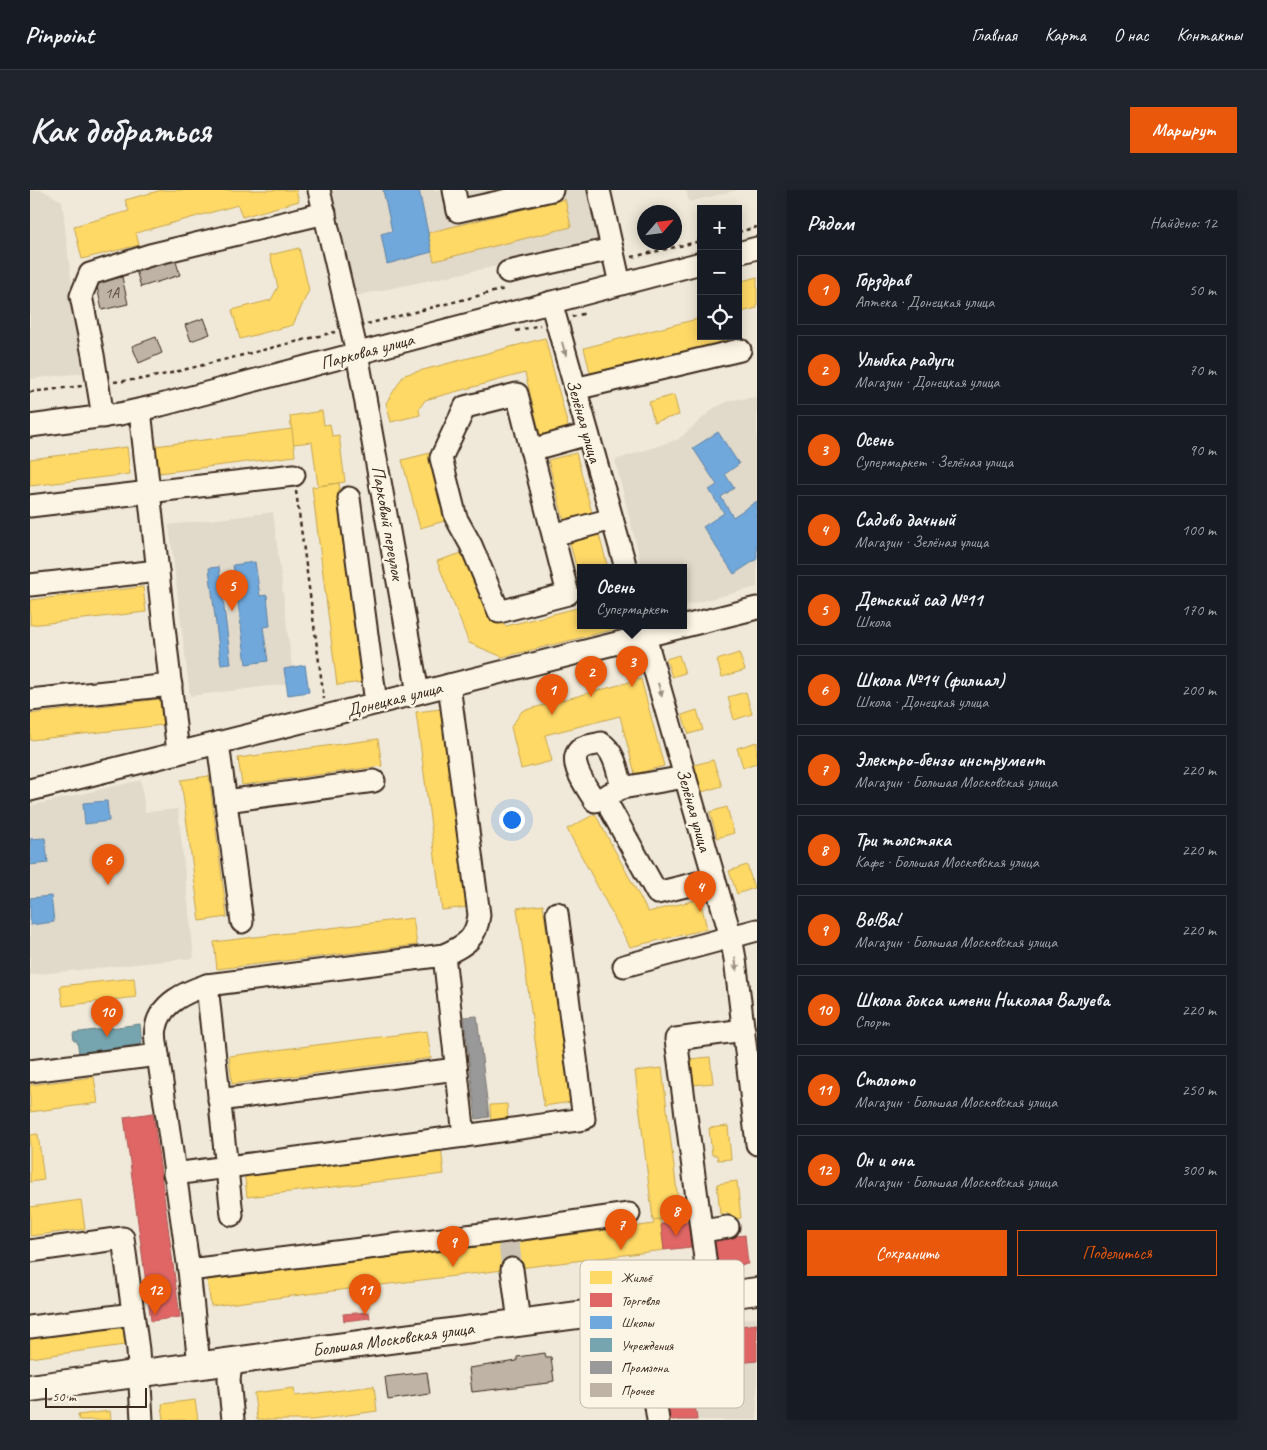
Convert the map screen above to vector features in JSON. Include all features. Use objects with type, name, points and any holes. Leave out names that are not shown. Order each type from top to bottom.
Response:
[{"type":"main road","name":"Большая Московская улица","points":[[744,1292],[757,1291]]},
{"type":"main road","name":"Большая Московская улица","points":[[30,1388],[580,1314]]},
{"type":"street","name":"Парковый переулок","points":[[319,190],[357,353],[418,693]]},
{"type":"street","points":[[454,190],[458,211],[552,190]]},
{"type":"street","points":[[599,190],[620,284]]},
{"type":"street","points":[[103,417],[81,296],[90,274],[150,255],[325,213]]},
{"type":"street","points":[[508,272],[612,248]]},
{"type":"street","points":[[742,252],[757,248]]},
{"type":"street","name":"Парковая улица","points":[[30,426],[103,417],[140,410],[697,264]]},
{"type":"street","name":"Зелёная улица","points":[[551,302],[625,564]]},
{"type":"street","points":[[575,389],[740,350]]},
{"type":"street","points":[[517,394],[554,535],[568,594],[499,612],[471,545],[456,518],[442,458],[466,407],[517,394]]},
{"type":"street","points":[[140,410],[178,753]]},
{"type":"street","points":[[531,450],[588,434]]},
{"type":"street","points":[[30,506],[294,475]]},
{"type":"street","points":[[349,498],[376,703]]},
{"type":"street","points":[[554,535],[612,519]]},
{"type":"street","points":[[30,585],[158,571]]},
{"type":"street","name":"Донецкая улица","points":[[687,622],[757,608]]},
{"type":"street","name":"Зелёная улица","points":[[644,631],[731,937],[744,1030],[752,1060],[757,1144]]},
{"type":"street","name":"Донецкая улица","points":[[30,790],[449,685],[644,631]]},
{"type":"street","points":[[199,1365],[189,1270],[155,1031],[161,1015],[179,996],[207,985],[444,955],[460,948],[472,938],[477,929],[480,915],[449,685]]},
{"type":"street","points":[[30,700],[171,686]]},
{"type":"street","points":[[218,743],[242,922]]},
{"type":"street","points":[[622,788],[685,777]]},
{"type":"street","points":[[226,801],[374,781]]},
{"type":"street","points":[[611,810],[657,893],[714,879]]},
{"type":"street","points":[[174,1174],[584,1119],[557,913]]},
{"type":"street","points":[[624,966],[757,930]]},
{"type":"street","points":[[444,955],[464,1136]]},
{"type":"street","points":[[207,985],[232,1215]]},
{"type":"street","points":[[706,1260],[676,1040],[744,1030]]},
{"type":"street","points":[[30,1070],[158,1055]]},
{"type":"street","points":[[220,1100],[456,1069]]},
{"type":"street","points":[[189,1270],[508,1237],[629,1214]]},
{"type":"street","points":[[702,1231],[728,1227]]},
{"type":"street","points":[[30,1251],[123,1238],[133,1314],[142,1420]]},
{"type":"street","points":[[512,1269],[518,1322]]},
{"type":"street","points":[[30,1327],[133,1314]]},
{"type":"street","points":[[232,1360],[228,1378],[233,1420]]},
{"type":"path","points":[[742,231],[757,227]]},
{"type":"path","points":[[294,475],[326,716]]},
{"type":"shaded area","points":[[30,190],[42,190],[62,201],[82,373],[30,379]]},
{"type":"shaded area","points":[[324,190],[591,190],[602,244],[350,297]]},
{"type":"shaded area","points":[[686,190],[738,190],[689,202]]},
{"type":"shaded area","points":[[757,397],[757,587],[687,605],[687,564],[641,564],[615,460],[679,439],[714,408],[731,400]]},
{"type":"shaded area","points":[[273,512],[294,683],[190,696],[169,525]]},
{"type":"shaded area","points":[[141,780],[145,812],[178,809],[194,958],[30,975],[30,806]]},
{"type":"shaded area","points":[[757,1317],[757,1420],[666,1420],[664,1408],[744,1408],[744,1319]]},
{"type":"building: Жильё","points":[[162,190],[296,190],[299,201],[242,217],[238,205],[136,233],[139,245],[82,259],[74,226],[129,211],[125,200]]},
{"type":"building: Жильё","points":[[565,199],[571,227],[434,261],[427,233]]},
{"type":"building: Жильё","points":[[299,248],[309,290],[293,325],[240,339],[232,310],[271,300],[278,287],[270,255]]},
{"type":"building: Жильё","points":[[757,277],[757,308],[742,312],[742,295],[742,281]]},
{"type":"building: Жильё","points":[[697,319],[697,340],[728,341],[591,376],[584,348]]},
{"type":"building: Жильё","points":[[545,338],[569,430],[541,438],[525,373],[425,400],[419,409],[420,415],[391,422],[386,403],[404,375]]},
{"type":"building: Жильё","points":[[674,395],[679,415],[654,422],[649,402]]},
{"type":"building: Жильё","points":[[322,411],[324,425],[330,424],[332,436],[339,435],[345,482],[318,486],[312,442],[293,444],[290,416]]},
{"type":"building: Жильё","points":[[292,429],[295,456],[159,473],[155,446]]},
{"type":"building: Жильё","points":[[127,447],[130,474],[30,486],[30,459]]},
{"type":"building: Жильё","points":[[430,453],[448,520],[420,528],[402,460]]},
{"type":"building: Жильё","points":[[576,453],[592,513],[564,521],[548,460]]},
{"type":"building: Жильё","points":[[339,483],[364,682],[337,685],[312,487]]},
{"type":"building: Жильё","points":[[599,535],[607,564],[577,564],[577,570],[570,543]]},
{"type":"building: Жильё","points":[[465,552],[492,619],[506,626],[577,608],[577,629],[616,629],[503,657],[469,643],[437,561]]},
{"type":"building: Жильё","points":[[143,587],[146,612],[30,625],[30,600]]},
{"type":"building: Жильё","points":[[739,653],[745,670],[722,677],[717,660]]},
{"type":"building: Жильё","points":[[679,655],[685,673],[672,677],[666,659]]},
{"type":"building: Жильё","points":[[641,679],[664,766],[635,774],[620,716],[545,735],[552,761],[521,769],[511,727],[522,711]]},
{"type":"building: Жильё","points":[[746,692],[752,714],[734,720],[728,697]]},
{"type":"building: Жильё","points":[[160,699],[163,725],[30,740],[30,714]]},
{"type":"building: Жильё","points":[[441,709],[468,907],[442,910],[416,712]]},
{"type":"building: Жильё","points":[[697,710],[703,730],[689,734],[682,715]]},
{"type":"building: Жильё","points":[[378,739],[382,766],[242,785],[238,758]]},
{"type":"building: Жильё","points":[[757,742],[757,763],[743,767],[737,748]]},
{"type":"building: Жильё","points":[[713,760],[722,786],[702,792],[694,765]]},
{"type":"building: Жильё","points":[[209,776],[227,917],[200,921],[181,780]]},
{"type":"building: Жильё","points":[[727,807],[734,833],[717,838],[710,812]]},
{"type":"building: Жильё","points":[[595,814],[648,912],[700,899],[707,929],[630,947],[567,829]]},
{"type":"building: Жильё","points":[[747,865],[754,888],[737,894],[729,871]]},
{"type":"building: Жильё","points":[[543,905],[571,1102],[544,1106],[517,908]]},
{"type":"building: Жильё","points":[[413,918],[417,945],[217,969],[214,942]]},
{"type":"building: Жильё","points":[[134,978],[136,997],[63,1006],[60,986]]},
{"type":"building: Жильё","points":[[427,1031],[431,1058],[232,1084],[229,1056]]},
{"type":"building: Жильё","points":[[710,1057],[713,1083],[693,1085],[690,1059]]},
{"type":"building: Жильё","points":[[662,1068],[680,1217],[653,1220],[635,1071]]},
{"type":"building: Жильё","points":[[94,1077],[98,1103],[30,1112],[30,1085]]},
{"type":"building: Жильё","points":[[507,1104],[508,1121],[491,1122],[490,1105]]},
{"type":"building: Жильё","points":[[728,1126],[731,1159],[718,1160],[717,1155],[712,1155],[709,1128]]},
{"type":"building: Жильё","points":[[38,1134],[44,1180],[30,1182],[30,1135]]},
{"type":"building: Жильё","points":[[441,1147],[444,1174],[247,1197],[244,1170]]},
{"type":"building: Жильё","points":[[737,1181],[741,1218],[733,1219],[733,1217],[728,1218],[728,1213],[720,1214],[717,1184]]},
{"type":"building: Жильё","points":[[81,1200],[85,1229],[30,1236],[30,1207]]},
{"type":"building: Жильё","points":[[660,1219],[664,1250],[503,1270],[500,1244],[654,1224],[653,1220]]},
{"type":"building: Жильё","points":[[500,1244],[503,1270],[211,1306],[207,1280]]},
{"type":"building: Жильё","points":[[128,1317],[132,1344],[30,1358],[30,1331]]},
{"type":"building: Жильё","points":[[374,1386],[377,1411],[312,1420],[257,1420],[254,1393],[294,1388],[295,1396]]},
{"type":"building: Жильё","points":[[195,1400],[198,1420],[164,1420],[162,1404]]},
{"type":"building: Жильё","points":[[110,1411],[111,1420],[79,1420],[78,1415]]},
{"type":"building: Торговля","points":[[153,1113],[180,1317],[151,1321],[124,1117]]},
{"type":"building: Торговля","points":[[688,1221],[691,1247],[664,1250],[661,1224]]},
{"type":"building: Торговля","points":[[745,1235],[748,1264],[744,1264],[744,1260],[714,1260],[712,1239]]},
{"type":"building: Торговля","points":[[369,1312],[370,1318],[344,1321],[343,1314]]},
{"type":"building: Торговля","points":[[757,1324],[757,1361],[744,1362],[744,1326]]},
{"type":"building: Торговля","points":[[664,1408],[696,1408],[697,1420],[665,1420]]},
{"type":"building: Школы","points":[[383,190],[419,190],[432,252],[387,264],[381,234],[392,231]]},
{"type":"building: Школы","points":[[718,432],[739,464],[725,474],[734,488],[721,497],[733,517],[757,501],[757,559],[734,574],[703,527],[724,513],[709,490],[717,485],[693,448]]},
{"type":"building: Школы","points":[[255,562],[260,596],[267,595],[270,626],[263,627],[268,661],[246,664],[233,565]]},
{"type":"building: Школы","points":[[219,567],[231,664],[221,665],[209,568]]},
{"type":"building: Школы","points":[[305,665],[309,692],[288,695],[284,669]]},
{"type":"building: Школы","points":[[107,801],[109,821],[85,824],[83,803]]},
{"type":"building: Школы","points":[[45,838],[48,863],[30,865],[30,839]]},
{"type":"building: Школы","points":[[51,896],[54,922],[30,925],[30,898]]},
{"type":"building: Учреждения","points":[[140,1024],[142,1044],[79,1053],[77,1041],[74,1041],[73,1033]]},
{"type":"building: Промзона","points":[[477,1016],[489,1117],[476,1119],[464,1017]]},
{"type":"building: Прочее","points":[[174,255],[180,275],[141,287],[135,267]]},
{"type":"building: Прочее","points":[[122,277],[128,304],[102,310],[96,282]]},
{"type":"building: Прочее","points":[[204,318],[210,334],[191,341],[185,325]]},
{"type":"building: Прочее","points":[[156,337],[162,353],[139,363],[132,346]]},
{"type":"building: Прочее","points":[[545,1353],[546,1357],[551,1357],[554,1381],[472,1392],[469,1368],[517,1361],[517,1357]]},
{"type":"building: Прочее","points":[[427,1372],[430,1394],[388,1400],[385,1377]]},
{"type":"tunnel","points":[[509,1243],[512,1269]]},
{"type":"place","name":"Детский сад №11","points":[[232,611]]},
{"type":"place","name":"Осень","points":[[632,687]]},
{"type":"place","name":"Улыбка радуги","points":[[591,697]]},
{"type":"place","name":"Горздрав","points":[[552,715]]},
{"type":"place","name":"Школа №14 (филиал)","points":[[108,885]]},
{"type":"place","name":"Садово дачный","points":[[700,912]]},
{"type":"place","name":"Школа бокса имени Николая Валуева","points":[[107,1037]]},
{"type":"place","name":"Три толстяка","points":[[676,1236]]},
{"type":"place","name":"Электро-бензо инструмент","points":[[621,1250]]},
{"type":"place","name":"Во!Ва!","points":[[453,1267]]},
{"type":"place","name":"Он и она","points":[[155,1315]]},
{"type":"place","name":"Столото","points":[[365,1315]]}]
